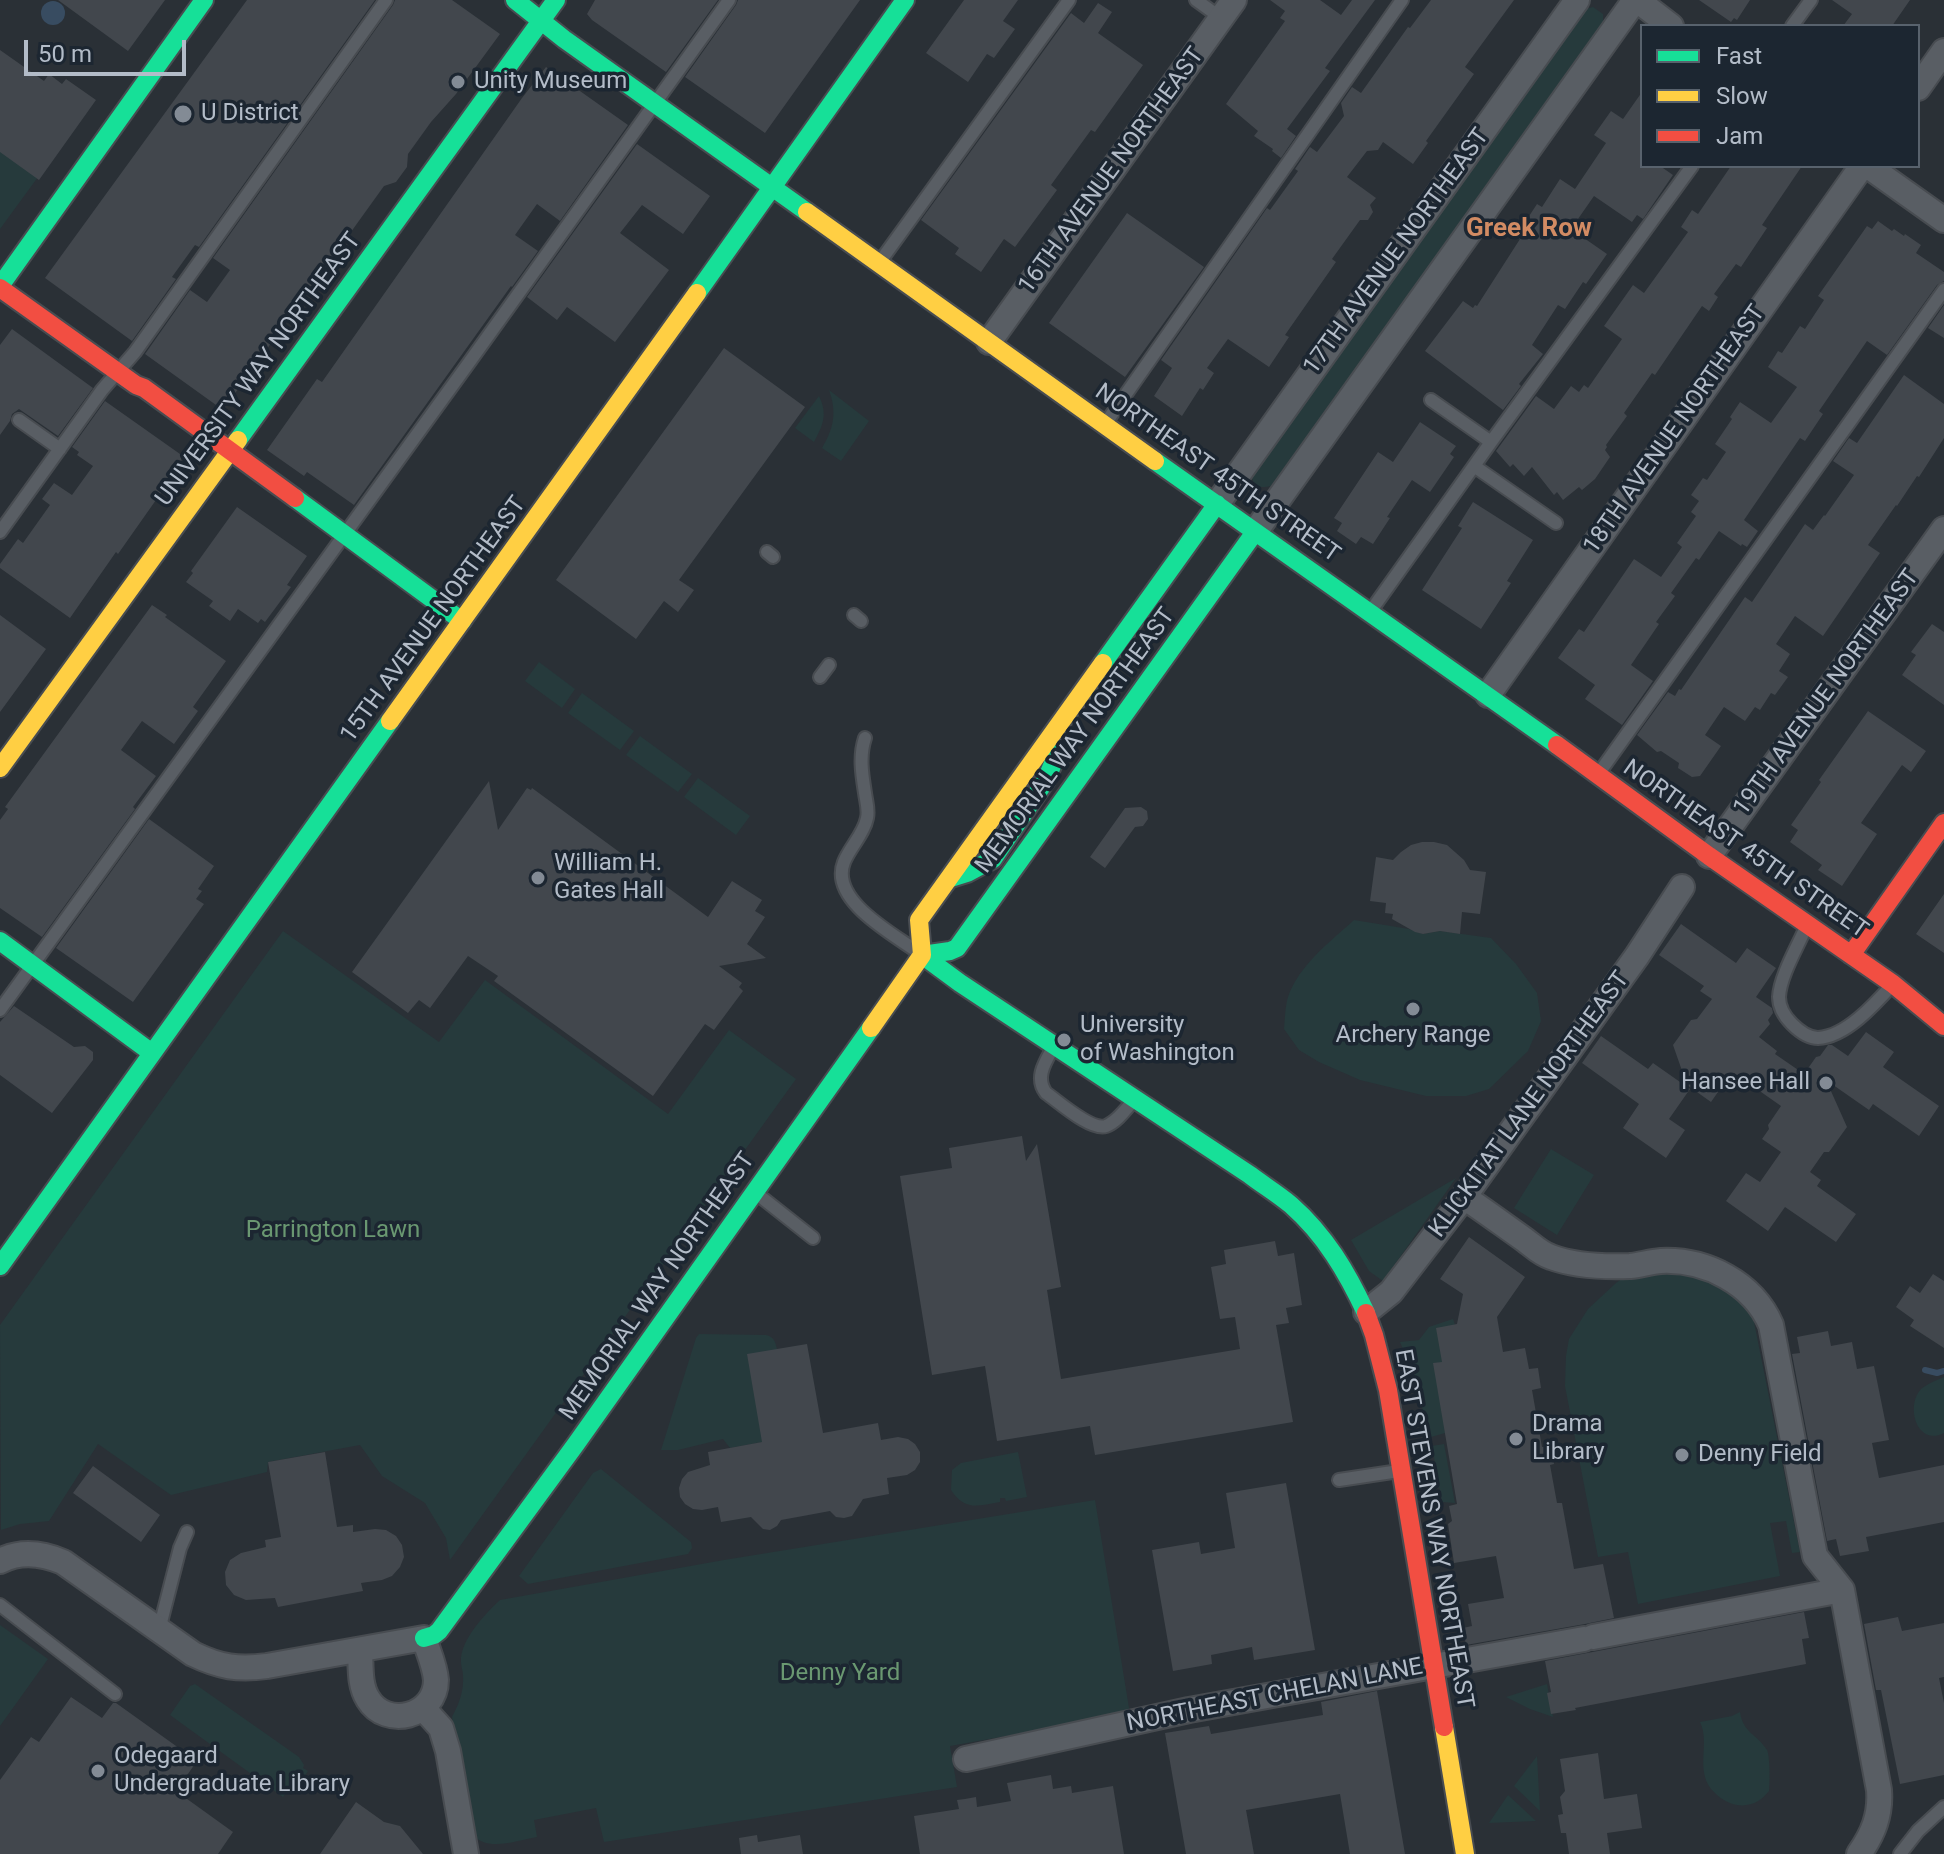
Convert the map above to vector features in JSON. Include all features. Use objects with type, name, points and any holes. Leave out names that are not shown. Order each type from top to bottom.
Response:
[{"type":"street","points":[[204,0],[0,287],[144,388],[462,621]]},
{"type":"street","name":"NORTHEAST 45TH STREET","points":[[515,0],[1255,532],[1893,984],[1944,1026]]},
{"type":"street","name":"UNIVERSITY WAY NORTHEAST","points":[[0,768],[556,0]]},
{"type":"street","name":"15TH AVENUE NORTHEAST","points":[[0,1266],[905,0]]},
{"type":"street","name":"17TH AVENUE NORTHEAST","points":[[1217,504],[1577,0]]},
{"type":"street","points":[[1636,0],[1668,24]]},
{"type":"street","name":"17TH AVENUE NORTHEAST","points":[[1255,532],[1636,0]]},
{"type":"street","name":"16TH AVENUE NORTHEAST","points":[[989,342],[1228,9]]},
{"type":"street","points":[[1920,85],[1944,51]]},
{"type":"street","name":"18TH AVENUE NORTHEAST","points":[[1488,695],[1861,168]]},
{"type":"street","points":[[1871,168],[1944,220]]},
{"type":"street","name":"MEMORIAL WAY NORTHEAST","points":[[922,955],[957,948],[1141,651],[1217,504]]},
{"type":"street","name":"19TH AVENUE NORTHEAST","points":[[1709,856],[1944,529]]},
{"type":"street","name":"MEMORIAL WAY NORTHEAST","points":[[424,1638],[439,1631],[576,1444],[922,955],[919,920],[947,880],[993,859],[1046,780],[1057,756],[1060,723],[1141,651],[1255,532]]},
{"type":"street","points":[[1851,955],[1944,823]]},
{"type":"street","name":"KLICKITAT LANE NORTHEAST","points":[[1366,1312],[1391,1292],[1464,1197],[1637,956],[1682,887]]},
{"type":"street","points":[[0,941],[152,1053]]},
{"type":"street","name":"EAST STEVENS WAY NORTHEAST","points":[[922,955],[1291,1205],[1330,1247],[1351,1281],[1374,1335],[1388,1390],[1465,1854]]},
{"type":"street","name":"NORTHEAST 45TH STREET","points":[[1893,984],[1944,1002]]},
{"type":"street","points":[[1464,1197],[1548,1256],[1576,1263],[1613,1266],[1662,1261],[1712,1269],[1735,1281],[1764,1310],[1771,1325],[1815,1556],[1842,1590],[1880,1803],[1873,1830],[1859,1854]]},
{"type":"street","points":[[0,1561],[23,1554],[44,1555],[63,1562],[193,1654],[230,1668],[246,1668],[424,1638],[436,1679],[430,1700],[423,1708],[405,1716],[386,1714],[377,1709],[368,1700],[363,1687],[360,1650]]},
{"type":"street","name":"NORTHEAST CHELAN LANE","points":[[966,1759],[1189,1710],[1842,1590]]},
{"type":"street","points":[[423,1708],[441,1728],[448,1751],[466,1854]]},
{"type":"lane","points":[[0,532],[135,352],[386,0]]},
{"type":"lane","points":[[0,1010],[729,0]]},
{"type":"lane","points":[[879,263],[1069,0]]},
{"type":"lane","points":[[1196,0],[1228,9]]},
{"type":"lane","points":[[1105,424],[1402,0]]},
{"type":"lane","points":[[1793,24],[1811,0]]},
{"type":"lane","points":[[1370,612],[1691,168]]},
{"type":"lane","points":[[1598,775],[1944,290]]},
{"type":"lane","points":[[1431,400],[1491,442]]},
{"type":"lane","points":[[19,420],[60,449]]},
{"type":"lane","points":[[1474,466],[1556,523]]},
{"type":"lane","points":[[820,677],[829,665]]},
{"type":"lane","name":"EAST STEVENS WAY NORTHEAST","points":[[865,738],[861,751],[867,820],[845,859],[841,878],[847,894],[861,910],[922,955]]},
{"type":"lane","points":[[1807,924],[1779,996],[1781,1008],[1797,1030],[1819,1038],[1850,1025],[1893,984]]},
{"type":"lane","points":[[1054,1046],[1041,1072],[1041,1086],[1046,1093],[1092,1125],[1105,1126],[1114,1121],[1134,1099]]},
{"type":"lane","points":[[755,1193],[813,1238]]},
{"type":"lane","points":[[1339,1480],[1401,1470]]},
{"type":"lane","points":[[159,1630],[187,1532]]},
{"type":"lane","points":[[0,1605],[115,1694]]},
{"type":"lane","points":[[1900,1854],[1918,1831],[1944,1807]]},
{"type":"green space","points":[[1593,7],[1603,14],[1603,25],[1271,486],[1256,484],[1251,475],[1582,10]]},
{"type":"green space","points":[[0,150],[38,177],[0,229]]},
{"type":"green space","points":[[829,390],[869,421],[841,461],[822,448],[833,420]]},
{"type":"green space","points":[[819,396],[823,420],[814,442],[795,428]]},
{"type":"green space","points":[[539,662],[575,689],[562,708],[525,681]]},
{"type":"green space","points":[[582,693],[634,731],[620,750],[568,713]]},
{"type":"green space","points":[[640,736],[692,774],[678,792],[626,755]]},
{"type":"green space","points":[[698,778],[750,816],[736,835],[684,797]]},
{"type":"green space","name":"Archery Range","points":[[1354,920],[1423,934],[1440,931],[1491,938],[1516,964],[1537,993],[1541,1021],[1528,1051],[1489,1089],[1466,1096],[1426,1096],[1360,1080],[1299,1050],[1284,1029],[1288,997],[1293,985],[1307,964]]},
{"type":"green space","name":"Parrington Lawn","points":[[283,931],[439,1042],[485,980],[668,1114],[729,1030],[796,1079],[450,1560],[446,1538],[425,1503],[382,1476],[360,1445],[268,1462],[267,1472],[171,1495],[98,1444],[49,1521],[1,1530],[0,1325]]},
{"type":"green space","points":[[1551,1149],[1594,1175],[1557,1235],[1514,1208]]},
{"type":"green space","points":[[1456,1178],[1383,1281],[1369,1271],[1351,1240]]},
{"type":"green space","name":"Denny Field","points":[[1665,1271],[1693,1276],[1721,1286],[1737,1296],[1753,1317],[1800,1552],[1792,1553],[1786,1521],[1770,1523],[1780,1576],[1638,1604],[1628,1552],[1598,1557],[1565,1386],[1566,1356],[1569,1339],[1588,1309],[1616,1283],[1623,1278]]},
{"type":"green space","points":[[1453,1319],[1455,1325],[1442,1362],[1445,1433],[1431,1437],[1400,1342],[1419,1340],[1429,1327]]},
{"type":"green space","points":[[699,1334],[766,1335],[774,1340],[777,1349],[762,1442],[730,1448],[723,1439],[678,1450],[661,1450]]},
{"type":"green space","points":[[1944,1377],[1944,1433],[1935,1436],[1921,1430],[1916,1423],[1914,1405],[1923,1387]]},
{"type":"green space","points":[[1444,1444],[1455,1503],[1442,1502],[1432,1446]]},
{"type":"green space","points":[[1018,1452],[1027,1497],[1006,1501],[1000,1498],[1000,1502],[972,1505],[961,1501],[951,1490],[952,1470],[961,1463]]},
{"type":"green space","points":[[601,1469],[691,1542],[692,1548],[688,1554],[528,1584],[519,1576],[593,1473]]},
{"type":"green space","name":"Denny Yard","points":[[1095,1500],[1130,1714],[950,1746],[957,1787],[604,1842],[596,1808],[534,1820],[537,1837],[510,1843],[484,1842],[470,1832],[452,1717],[462,1692],[461,1662],[465,1645],[481,1620],[500,1600]]},
{"type":"green space","points":[[0,1625],[48,1659],[0,1726]]},
{"type":"green space","points":[[195,1684],[299,1757],[303,1768],[308,1771],[299,1785],[290,1787],[283,1797],[170,1715],[190,1686]]},
{"type":"green space","points":[[1547,1684],[1553,1717],[1506,1697]]},
{"type":"green space","points":[[1740,1712],[1747,1729],[1767,1750],[1770,1770],[1769,1791],[1763,1798],[1747,1805],[1722,1799],[1708,1785],[1703,1768],[1704,1740],[1700,1722]]},
{"type":"green space","points":[[1537,1756],[1540,1811],[1514,1786]]},
{"type":"green space","points":[[1508,1795],[1536,1821],[1489,1823]]},
{"type":"water","points":[[53,1],[64,8],[65,13],[58,24],[53,25],[42,18],[41,13],[48,2]]},
{"type":"building","points":[[58,0],[165,0],[128,51]]},
{"type":"building","points":[[247,0],[375,0],[199,247],[195,245],[172,277],[176,279],[132,341],[45,278]]},
{"type":"building","points":[[395,0],[452,0],[500,34],[408,154],[407,167],[396,182],[384,186],[223,410],[145,354],[190,290],[207,302],[230,270],[213,258]]},
{"type":"building","points":[[595,0],[718,0],[666,72],[592,20],[587,14]]},
{"type":"building","points":[[738,0],[860,0],[765,133],[685,77]]},
{"type":"building","points":[[964,0],[1018,0],[1003,21],[1015,29],[994,58],[987,54],[968,82],[926,53]]},
{"type":"building","points":[[1270,0],[1320,0],[1341,15],[1352,0],[1375,0],[1325,68],[1330,71],[1287,129],[1296,136],[1281,158],[1254,136],[1258,131],[1226,104],[1285,21],[1280,18],[1285,11]]},
{"type":"building","points":[[1431,0],[1514,0],[1465,67],[1474,74],[1413,164],[1383,142],[1378,150],[1367,151],[1347,177],[1376,198],[1370,205],[1373,212],[1368,220],[1360,220],[1332,259],[1336,262],[1285,335],[1289,337],[1269,367],[1228,339],[1207,368],[1214,373],[1182,416],[1154,396],[1172,368],[1161,360],[1267,208],[1270,210],[1298,171],[1295,169],[1310,147],[1317,152],[1344,116],[1341,103],[1352,87],[1361,93]]},
{"type":"building","points":[[1699,0],[1750,0],[1737,20],[1734,18],[1731,22]]},
{"type":"building","points":[[1832,0],[1910,0],[1893,24],[1844,24],[1852,14]]},
{"type":"building","points":[[1098,3],[1112,12],[1098,33],[1143,65],[1095,132],[1091,130],[1051,185],[1057,190],[1015,247],[1004,239],[981,272],[955,254],[959,248],[921,220],[1071,13],[1084,23]]},
{"type":"building","points":[[0,50],[44,81],[49,74],[62,84],[66,79],[96,100],[39,180],[0,152]]},
{"type":"building","points":[[546,67],[628,125],[560,221],[537,204],[515,235],[538,251],[354,505],[307,472],[304,476],[267,450],[317,379],[322,382]]},
{"type":"building","points":[[1640,95],[1640,168],[1663,168],[1673,175],[1643,219],[1637,215],[1632,222],[1594,196],[1571,229],[1607,254],[1565,309],[1558,305],[1532,345],[1543,354],[1503,410],[1425,351],[1463,301],[1473,308],[1477,306],[1520,239],[1516,236],[1537,204],[1542,207],[1560,179],[1575,189],[1606,143],[1594,135],[1611,111],[1623,119]]},
{"type":"building","points":[[637,144],[710,196],[683,234],[642,205],[620,233],[669,270],[615,342],[567,307],[557,320],[527,297]]},
{"type":"building","points":[[1730,168],[1801,168],[1762,225],[1767,228],[1741,267],[1736,264],[1714,294],[1718,297],[1709,311],[1702,306],[1655,375],[1652,373],[1624,413],[1627,416],[1606,445],[1605,450],[1610,457],[1595,479],[1563,500],[1557,492],[1554,495],[1532,467],[1524,476],[1513,464],[1510,467],[1496,451],[1536,396],[1554,409],[1571,386],[1579,392],[1584,385],[1588,388],[1622,339],[1604,326],[1633,285],[1644,293],[1688,232],[1681,227],[1692,210],[1698,214]]},
{"type":"building","points":[[1127,213],[1204,267],[1125,377],[1049,323]]},
{"type":"building","points":[[1878,221],[1921,245],[1916,253],[1944,272],[1944,281],[1937,285],[1887,355],[1867,341],[1819,411],[1823,414],[1805,441],[1800,438],[1744,520],[1758,531],[1747,547],[1719,531],[1699,560],[1696,558],[1671,593],[1675,596],[1631,665],[1653,681],[1622,725],[1585,699],[1595,685],[1558,658],[1579,629],[1584,632],[1634,559],[1661,577],[1682,547],[1677,543],[1696,516],[1691,512],[1699,501],[1691,495],[1703,478],[1707,480],[1726,452],[1715,444],[1732,419],[1730,417],[1740,402],[1771,423],[1797,387],[1768,367],[1778,351],[1782,353],[1800,326],[1805,329],[1824,300],[1818,296],[1867,226],[1872,229]]},
{"type":"building","points":[[1944,305],[1944,338],[1928,328]]},
{"type":"building","points":[[12,329],[93,388],[58,436],[19,409],[12,414],[0,435],[0,345]]},
{"type":"building","points":[[724,348],[805,407],[679,580],[694,590],[678,612],[664,601],[636,639],[556,580]]},
{"type":"building","points":[[1904,375],[1944,404],[1944,438],[1868,545],[1880,553],[1823,636],[1795,616],[1776,644],[1790,654],[1779,671],[1788,677],[1775,695],[1771,693],[1760,710],[1755,707],[1745,721],[1724,707],[1705,735],[1721,746],[1700,776],[1692,777],[1678,768],[1679,763],[1661,751],[1657,752],[1637,735],[1668,692],[1675,696],[1681,690],[1745,597],[1752,602],[1805,524],[1813,530],[1825,516],[1854,475],[1833,461],[1849,438],[1857,443]]},
{"type":"building","points":[[105,401],[180,454],[182,463],[70,618],[0,568],[0,564],[18,539],[23,543],[50,505],[42,499],[54,483],[72,495],[93,466],[77,455],[79,452],[72,447]]},
{"type":"building","points":[[1420,422],[1456,446],[1450,454],[1454,457],[1430,492],[1412,480],[1373,544],[1361,537],[1356,544],[1337,531],[1342,523],[1334,518],[1378,452],[1393,462]]},
{"type":"building","points":[[1473,502],[1533,540],[1507,581],[1511,583],[1481,629],[1422,590],[1462,528],[1458,526]]},
{"type":"building","points":[[237,507],[307,556],[287,585],[291,587],[265,622],[261,619],[258,623],[238,609],[230,621],[209,606],[213,601],[186,582]]},
{"type":"building","points":[[152,605],[226,661],[193,707],[198,711],[174,744],[142,721],[121,750],[156,776],[42,937],[0,908],[0,820],[8,809],[5,807]]},
{"type":"building","points":[[0,615],[46,649],[0,712]]},
{"type":"building","points":[[1932,624],[1944,632],[1944,705],[1902,675],[1916,655],[1911,652]]},
{"type":"building","points":[[1868,711],[1926,751],[1911,772],[1902,765],[1861,823],[1877,834],[1842,886],[1818,870],[1822,865],[1790,842],[1798,830],[1791,825]]},
{"type":"building","name":"William H. Gates Hall","points":[[489,781],[498,830],[527,788],[532,788],[708,917],[732,881],[762,900],[755,911],[765,917],[747,944],[766,958],[719,966],[742,983],[739,987],[743,991],[714,1030],[705,1024],[653,1096],[494,981],[498,976],[468,956],[430,1008],[419,1000],[408,1013],[352,972]]},
{"type":"building","points":[[1141,807],[1147,811],[1148,819],[1143,826],[1135,827],[1105,868],[1090,857],[1125,808]]},
{"type":"building","points":[[149,819],[214,866],[198,889],[202,891],[196,899],[204,904],[133,1002],[56,948]]},
{"type":"building","points":[[1422,842],[1447,845],[1470,870],[1486,872],[1480,914],[1462,912],[1460,934],[1415,932],[1392,919],[1393,914],[1385,913],[1386,903],[1370,901],[1376,857],[1393,860],[1411,845]]},
{"type":"building","points":[[1944,894],[1944,953],[1916,934]]},
{"type":"building","name":"Hansee Hall","points":[[1681,924],[1736,963],[1747,948],[1776,968],[1756,997],[1772,1008],[1773,1013],[1768,1020],[1770,1024],[1759,1037],[1777,1051],[1775,1054],[1804,1074],[1828,1045],[1848,1056],[1866,1032],[1894,1052],[1883,1067],[1939,1106],[1919,1136],[1873,1104],[1869,1110],[1826,1080],[1847,1127],[1810,1172],[1821,1180],[1817,1186],[1856,1214],[1836,1242],[1785,1207],[1768,1231],[1726,1201],[1746,1173],[1760,1182],[1781,1152],[1762,1139],[1781,1106],[1734,1073],[1711,1102],[1687,1085],[1673,1045],[1691,1020],[1697,1019],[1712,999],[1700,991],[1704,986],[1659,955]]},
{"type":"building","points":[[14,1006],[74,1047],[85,1046],[93,1052],[93,1060],[52,1113],[0,1075],[0,1022]]},
{"type":"building","points":[[1601,1036],[1648,1069],[1653,1063],[1690,1089],[1669,1119],[1685,1130],[1666,1158],[1623,1128],[1639,1104],[1582,1063]]},
{"type":"building","points":[[1022,1136],[1026,1161],[1037,1144],[1061,1287],[1047,1290],[1061,1379],[1240,1349],[1235,1317],[1220,1319],[1211,1267],[1226,1264],[1224,1250],[1275,1241],[1278,1256],[1294,1253],[1302,1305],[1286,1308],[1289,1323],[1276,1325],[1293,1422],[1095,1455],[1090,1426],[997,1441],[985,1366],[932,1375],[900,1176],[952,1168],[949,1148]]},
{"type":"building","points":[[1469,1237],[1525,1277],[1497,1317],[1503,1352],[1525,1348],[1529,1369],[1538,1368],[1541,1388],[1532,1390],[1542,1447],[1551,1446],[1554,1464],[1550,1465],[1557,1503],[1562,1503],[1574,1569],[1603,1564],[1614,1618],[1466,1645],[1463,1628],[1472,1626],[1468,1604],[1504,1598],[1496,1556],[1454,1563],[1448,1524],[1452,1521],[1449,1506],[1457,1504],[1433,1363],[1442,1362],[1436,1328],[1457,1324],[1463,1294],[1440,1279]]},
{"type":"building","points":[[1933,1274],[1944,1281],[1944,1348],[1910,1326],[1914,1320],[1896,1307],[1910,1286],[1920,1293]]},
{"type":"building","points":[[1828,1331],[1831,1346],[1852,1342],[1857,1369],[1874,1366],[1889,1440],[1872,1443],[1879,1478],[1944,1465],[1944,1522],[1866,1537],[1869,1551],[1840,1556],[1836,1539],[1827,1541],[1792,1354],[1800,1353],[1797,1337]]},
{"type":"building","points":[[807,1344],[823,1433],[878,1423],[881,1440],[898,1437],[915,1444],[920,1452],[920,1462],[915,1470],[907,1475],[887,1478],[889,1494],[863,1499],[852,1516],[836,1517],[830,1511],[781,1520],[770,1530],[763,1529],[751,1517],[721,1522],[718,1507],[702,1510],[685,1504],[680,1497],[682,1479],[688,1472],[710,1465],[708,1452],[762,1442],[747,1354]]},
{"type":"building","points":[[325,1452],[337,1527],[353,1525],[353,1532],[386,1530],[396,1536],[402,1545],[404,1557],[400,1567],[392,1576],[361,1583],[363,1591],[278,1607],[275,1598],[246,1600],[234,1595],[226,1585],[225,1572],[230,1560],[241,1553],[266,1547],[265,1540],[281,1537],[268,1462]]},
{"type":"building","points":[[93,1466],[160,1515],[141,1542],[73,1493]]},
{"type":"building","points":[[1286,1483],[1315,1650],[1254,1660],[1252,1647],[1211,1655],[1212,1664],[1173,1671],[1152,1550],[1199,1542],[1201,1554],[1235,1548],[1226,1493]]},
{"type":"building","points":[[1804,1612],[1809,1638],[1802,1639],[1806,1664],[1551,1714],[1547,1693],[1551,1692],[1545,1661]]},
{"type":"building","points":[[1898,1617],[1902,1631],[1944,1623],[1944,1677],[1939,1678],[1944,1703],[1944,1775],[1900,1784],[1881,1690],[1876,1690],[1864,1624]]},
{"type":"building","points":[[1377,1691],[1405,1854],[1350,1854],[1340,1794],[1246,1810],[1254,1854],[1186,1854],[1165,1733],[1209,1726],[1211,1734],[1323,1715],[1321,1702]]},
{"type":"building","name":"Odegaard Undergraduate Library","points":[[71,1697],[102,1718],[116,1703],[197,1761],[176,1791],[233,1832],[218,1854],[0,1854],[0,1780],[31,1737],[39,1742]]},
{"type":"building","points":[[1598,1753],[1604,1799],[1637,1794],[1642,1828],[1607,1833],[1610,1854],[1569,1854],[1566,1833],[1561,1833],[1558,1815],[1563,1814],[1560,1797],[1565,1791],[1560,1759]]},
{"type":"building","points":[[1051,1775],[1053,1789],[1071,1786],[1072,1793],[1113,1786],[1124,1854],[920,1854],[914,1816],[959,1809],[957,1800],[976,1797],[977,1807],[1011,1801],[1007,1783]]},
{"type":"building","points":[[356,1802],[384,1822],[400,1826],[423,1854],[320,1854]]},
{"type":"building","points":[[757,1835],[758,1842],[800,1835],[803,1854],[741,1854],[739,1838]]},
{"type":"waterway","points":[[1925,1370],[1944,1371]]},
{"type":"traffic: fast","points":[[0,286],[204,0]]},
{"type":"traffic: fast","points":[[515,0],[564,39],[807,212]]},
{"type":"traffic: fast","points":[[238,440],[556,0]]},
{"type":"traffic: fast","points":[[697,293],[905,0]]},
{"type":"traffic: fast","points":[[1155,461],[1557,745]]},
{"type":"traffic: fast","points":[[295,498],[462,621]]},
{"type":"traffic: fast","points":[[1103,663],[1217,504]]},
{"type":"traffic: fast","points":[[922,955],[957,948],[1255,532]]},
{"type":"traffic: fast","points":[[0,1266],[390,721]]},
{"type":"traffic: fast","points":[[951,878],[993,859],[1046,780],[1057,754]]},
{"type":"traffic: fast","points":[[0,941],[152,1053]]},
{"type":"traffic: fast","points":[[922,955],[1286,1201],[1325,1242],[1366,1313]]},
{"type":"traffic: fast","points":[[424,1638],[439,1631],[576,1444],[871,1028]]},
{"type":"traffic: slow","points":[[807,212],[1155,461]]},
{"type":"traffic: slow","points":[[390,721],[697,293]]},
{"type":"traffic: slow","points":[[0,768],[238,440]]},
{"type":"traffic: slow","points":[[871,1028],[922,955],[919,920],[1103,663]]},
{"type":"traffic: slow","points":[[1444,1727],[1465,1854]]},
{"type":"traffic: jam","points":[[0,288],[295,498]]},
{"type":"traffic: jam","points":[[1557,745],[1893,984],[1944,1026]]},
{"type":"traffic: jam","points":[[1851,955],[1944,823]]},
{"type":"traffic: jam","points":[[1366,1313],[1388,1390],[1444,1727]]},
{"type":"place","name":"Unity Museum","points":[[458,82]]},
{"type":"place","name":"U District","points":[[183,114]]},
{"type":"place","name":"William H. Gates Hall","points":[[538,878]]},
{"type":"place","name":"Archery Range","points":[[1413,1009]]},
{"type":"place","name":"University of Washington","points":[[1064,1040]]},
{"type":"place","name":"Hansee Hall","points":[[1826,1083]]},
{"type":"place","name":"Drama Library","points":[[1516,1439]]},
{"type":"place","name":"Denny Field","points":[[1682,1455]]},
{"type":"place","name":"Odegaard Undergraduate Library","points":[[98,1771]]},
{"type":"district","name":"Greek Row","points":[[1529,229]]}]
